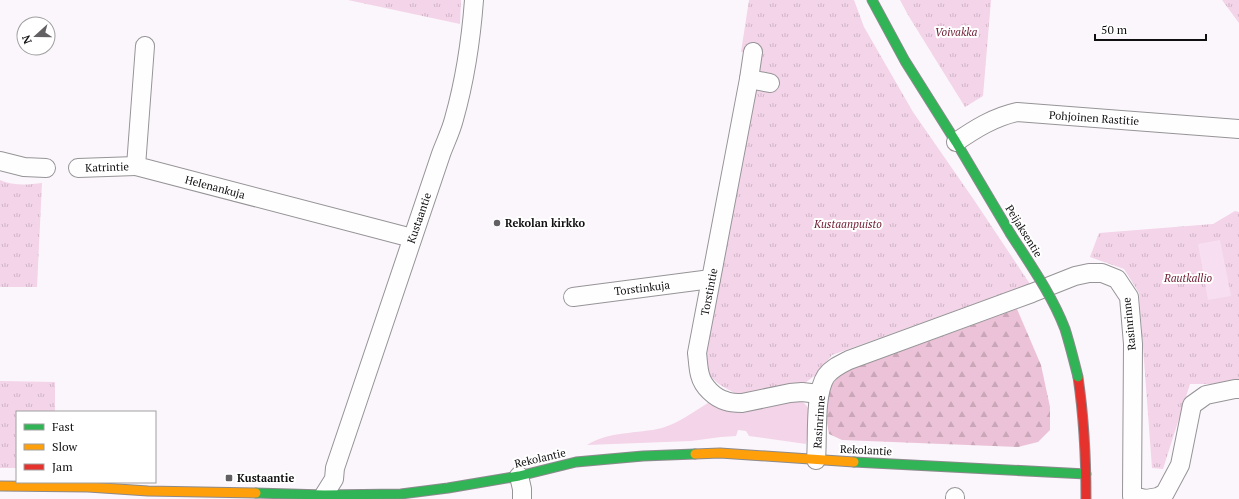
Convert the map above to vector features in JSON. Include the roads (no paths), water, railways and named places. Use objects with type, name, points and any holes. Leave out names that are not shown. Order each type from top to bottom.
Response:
[{"type":"main road","name":"Peijaksentie","points":[[872,0],[905,61],[956,142],[1010,233],[1037,274],[1053,303],[1065,330],[1078,377],[1082,402],[1086,499]]},
{"type":"main road","name":"Rekolantie","points":[[0,486],[88,487],[148,491],[324,497],[401,494],[519,476],[576,462],[643,456],[720,453],[816,460],[1086,474]]},
{"type":"street","name":"Kustaantie","points":[[324,497],[334,479],[335,468],[440,154],[454,121],[465,73],[474,0]]},
{"type":"street","points":[[136,166],[146,46]]},
{"type":"street","name":"Torstintie","points":[[753,52],[697,353],[700,376],[704,385],[711,393],[726,401],[742,403],[802,392],[819,394]]},
{"type":"street","points":[[749,79],[770,83]]},
{"type":"street","name":"Pohjoinen Rastitie","points":[[956,142],[976,128],[992,120],[1017,112],[1239,129]]},
{"type":"street","points":[[0,161],[24,166],[46,168]]},
{"type":"street","name":"Helenankuja","points":[[136,166],[412,238]]},
{"type":"street","name":"Katrintie","points":[[78,168],[136,166]]},
{"type":"street","name":"Rasinrinne","points":[[816,460],[819,394],[826,376],[837,366],[849,360],[1075,276],[1089,273],[1102,273],[1117,279],[1129,297],[1133,344],[1132,496],[1146,499],[1158,497],[1165,493],[1180,466],[1192,405],[1206,395],[1239,389]]},
{"type":"street","name":"Torstinkuja","points":[[573,297],[711,279]]},
{"type":"street","points":[[519,476],[522,489],[522,499]]},
{"type":"place","name":"Rekolan kirkko","points":[[497,223]]},
{"type":"place","name":"Kustaantie","points":[[229,478]]},
{"type":"park label","name":"Voivakka","points":[[956,32]]},
{"type":"park label","name":"Kustaanpuisto","points":[[848,224]]},
{"type":"park label","name":"Rautkallio","points":[[1188,278]]}]
